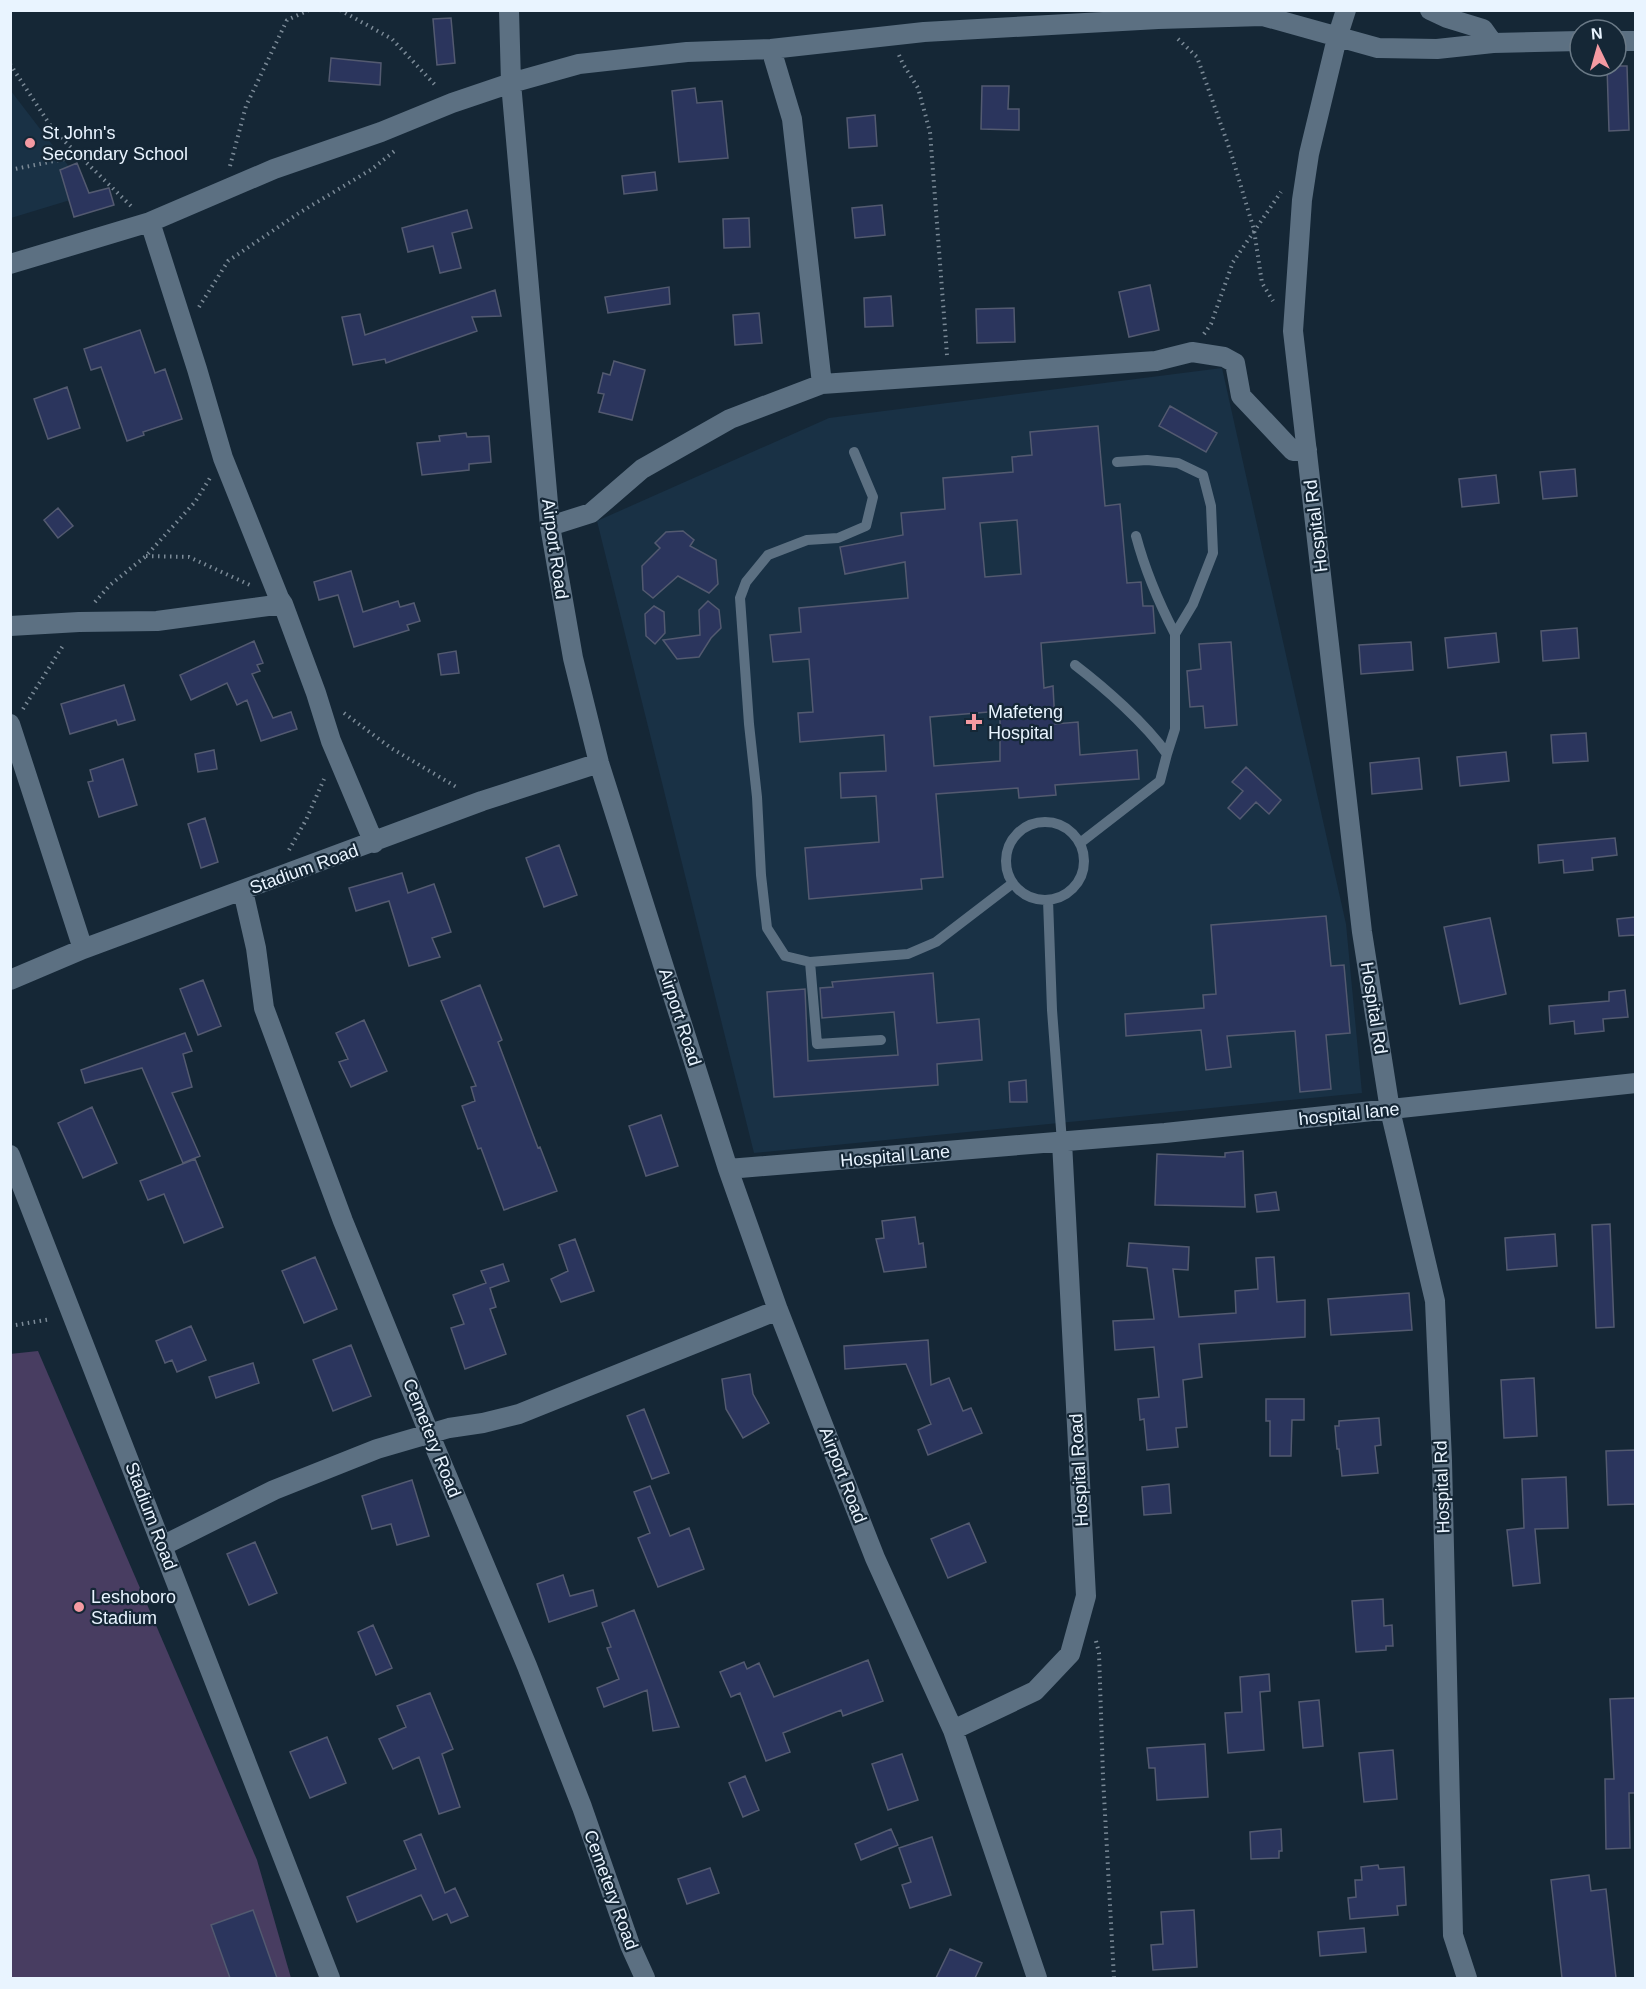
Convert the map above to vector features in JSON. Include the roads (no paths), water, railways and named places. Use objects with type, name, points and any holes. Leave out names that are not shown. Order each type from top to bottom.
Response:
[{"type":"street","name":"Airport Road","points":[[509,10],[511,83],[550,526],[573,658],[599,763],[728,1169],[778,1310],[874,1558],[953,1730],[1038,1978]]},
{"type":"street","name":"Hospital Rd","points":[[1346,10],[1337,38],[1310,154],[1302,200],[1293,331],[1362,932],[1390,1110],[1435,1301],[1442,1461],[1453,1935],[1467,1978]]},
{"type":"street","points":[[1430,10],[1483,29],[1493,43]]},
{"type":"street","points":[[10,264],[150,222],[274,169],[381,132],[452,103],[579,64],[687,52],[771,49],[924,32],[1263,16],[1378,48],[1437,49],[1493,43],[1568,41]]},
{"type":"street","points":[[771,49],[792,119],[822,384]]},
{"type":"street","points":[[150,222],[223,458],[316,693],[331,741],[374,843]]},
{"type":"street","points":[[550,526],[591,513],[642,469],[730,418],[822,384],[1156,361],[1192,352],[1224,357],[1235,363],[1242,396],[1293,451],[1307,450]]},
{"type":"street","points":[[10,626],[157,621],[281,602]]},
{"type":"street","points":[[15,720],[83,949]]},
{"type":"street","name":"Stadium Road","points":[[10,980],[83,949],[374,843],[482,801],[599,763]]},
{"type":"street","name":"Cemetery Road","points":[[243,891],[256,948],[264,1008],[343,1221],[527,1666],[582,1808],[630,1945],[645,1978]]},
{"type":"street","name":"hospital lane","points":[[1062,1143],[1635,1083]]},
{"type":"street","name":"Hospital Lane","points":[[728,1169],[1062,1143]]},
{"type":"street","name":"Hospital Road","points":[[953,1730],[1035,1691],[1070,1654],[1086,1596],[1062,1143]]},
{"type":"street","name":"Stadium Road","points":[[10,1155],[330,1978]]},
{"type":"street","points":[[162,1546],[274,1490],[377,1449],[449,1428],[519,1414],[778,1310]]},
{"type":"lane","points":[[854,452],[873,497],[866,526],[838,538],[807,540],[768,555],[746,582],[740,598],[767,928],[785,956],[810,962],[908,954],[936,942],[1013,883]]},
{"type":"lane","points":[[1117,462],[1147,460],[1178,463],[1203,475],[1210,506],[1213,553],[1193,604],[1175,634]]},
{"type":"lane","points":[[1080,843],[1160,781],[1175,729],[1175,634],[1163,612],[1136,536]]},
{"type":"lane","points":[[1075,665],[1090,676],[1143,726],[1167,754]]},
{"type":"lane","points":[[1042,822],[1057,824],[1070,831],[1080,843],[1084,858],[1082,873],[1075,886],[1062,896],[1048,900],[1032,898],[1019,891],[1013,883],[1009,879],[1005,864],[1007,849],[1015,836],[1027,826],[1042,822]]},
{"type":"lane","points":[[1048,900],[1052,1010],[1062,1143]]},
{"type":"lane","points":[[810,962],[817,1044],[881,1040]]},
{"type":"place","name":"St John's Secondary School","points":[[30,143]]},
{"type":"place","name":"Mafeteng Hospital","points":[[974,722]]},
{"type":"place","name":"Leshoboro Stadium","points":[[79,1607]]}]
